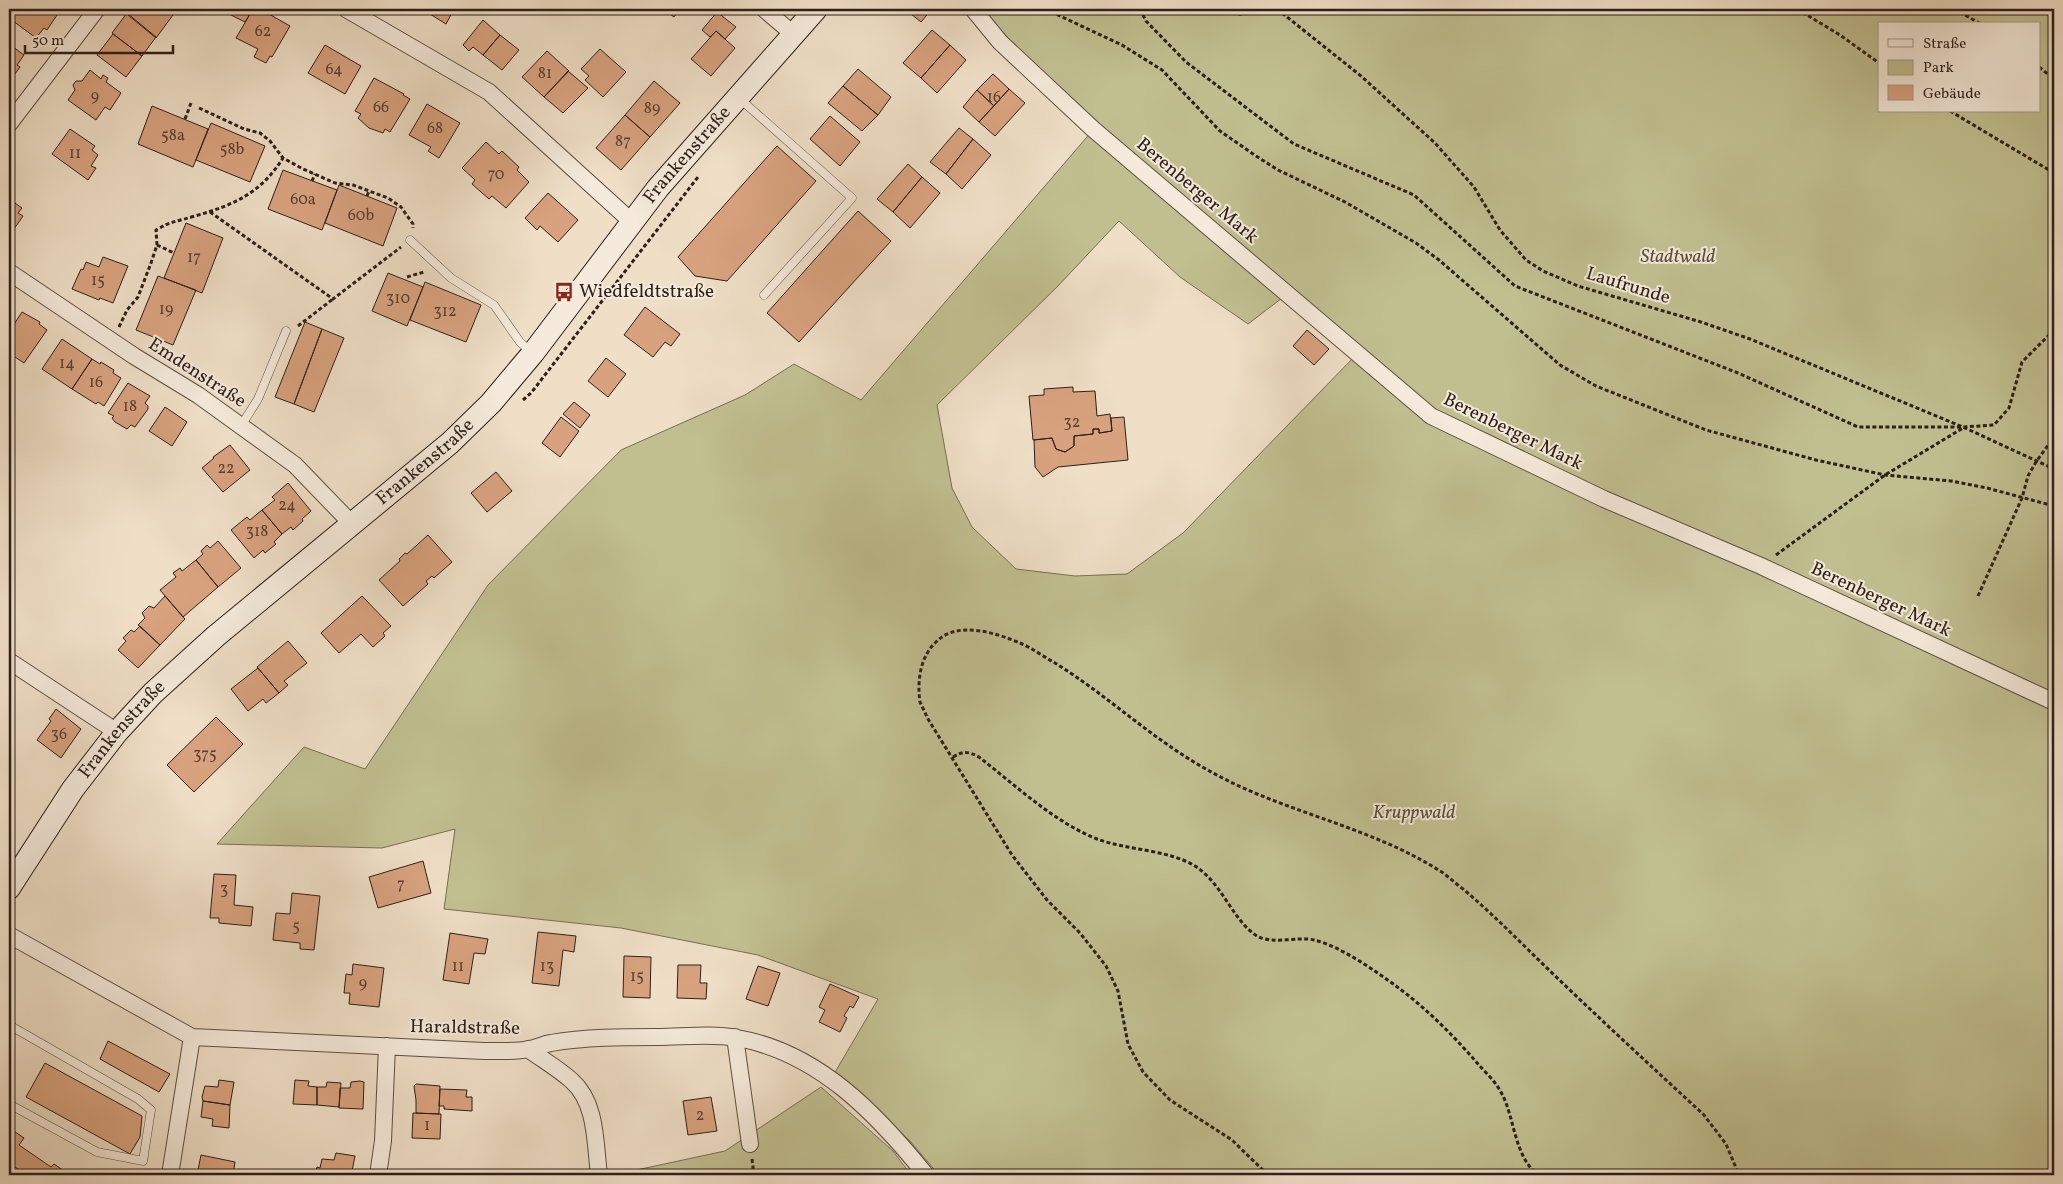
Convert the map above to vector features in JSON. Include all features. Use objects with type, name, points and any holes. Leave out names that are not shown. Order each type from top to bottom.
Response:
[{"type":"main road","name":"Frankenstraße","points":[[9,888],[73,789],[117,732],[184,664],[351,523],[450,443],[492,403],[533,353],[632,222],[792,33],[816,9]]},
{"type":"street","points":[[9,124],[97,9]]},
{"type":"street","points":[[346,9],[489,92],[632,222]]},
{"type":"street","points":[[764,9],[792,33]]},
{"type":"street","name":"Berenberger Mark","points":[[973,9],[1000,42],[1093,129],[1432,416],[1604,498],[1761,566],[2054,702]]},
{"type":"street","name":"Emdenstraße","points":[[9,272],[241,426],[295,465],[351,523]]},
{"type":"street","points":[[9,661],[117,732]]},
{"type":"street","name":"Haraldstraße","points":[[9,935],[192,1037],[484,1051],[528,1049],[551,1043],[608,1039],[735,1038],[757,1042],[788,1054],[828,1076],[866,1108],[901,1144],[926,1175]]},
{"type":"street","points":[[170,1175],[192,1037]]},
{"type":"street","points":[[735,1038],[750,1144]]},
{"type":"street","points":[[378,1175],[383,1141],[387,1046]]},
{"type":"street","points":[[528,1049],[573,1082],[583,1094],[590,1108],[599,1175]]},
{"type":"lane","points":[[738,97],[852,198],[764,295]]},
{"type":"lane","points":[[410,240],[451,278],[494,305],[520,342],[533,353]]},
{"type":"lane","points":[[241,426],[258,399],[286,331]]},
{"type":"lane","points":[[9,1024],[138,1099],[151,1110],[143,1161],[97,1152],[9,1104]]},
{"type":"path","points":[[1046,9],[1129,49],[1162,70],[1220,131],[1278,170],[1346,202],[1416,243],[1439,260],[1560,365],[1596,386],[1706,430],[1816,460],[1885,475],[1951,481],[2054,506]]},
{"type":"path","points":[[1140,9],[1146,21],[1186,62],[1294,144],[1414,195],[1515,286],[1738,373],[1858,427],[1963,427],[1994,425],[2009,408],[2022,362],[2054,327]]},
{"type":"path","points":[[1206,9],[1234,13],[1252,13],[1258,9]]},
{"type":"path","name":"Laufrunde","points":[[1277,9],[1361,76],[1435,143],[1474,187],[1500,230],[1526,260],[1543,271],[1578,286],[1701,322],[1750,339],[1963,427],[2054,469]]},
{"type":"path","points":[[1797,9],[1840,35],[1878,62]]},
{"type":"path","points":[[1954,9],[1977,22]]},
{"type":"path","points":[[2040,68],[2054,79]]},
{"type":"path","points":[[185,119],[191,103]]},
{"type":"path","points":[[199,108],[244,130],[260,133],[270,141],[283,158],[315,174],[335,183],[354,185],[388,198],[401,207],[413,224],[410,240],[303,324],[286,331]]},
{"type":"path","points":[[1952,112],[2054,173]]},
{"type":"path","points":[[112,340],[127,310],[138,297],[157,245],[156,230],[174,220],[210,212],[241,200],[272,175],[283,158]]},
{"type":"path","points":[[312,181],[315,174]]},
{"type":"path","points":[[367,196],[369,191]]},
{"type":"path","points":[[210,212],[333,299]]},
{"type":"path","points":[[157,245],[174,252]]},
{"type":"path","points":[[1761,566],[1885,475],[1963,427]]},
{"type":"path","points":[[1978,596],[2022,498],[2028,476],[2054,437]]},
{"type":"path","points":[[1268,1175],[1232,1140],[1170,1100],[1143,1072],[1128,1044],[1118,991],[1106,966],[1080,933],[1047,900],[1012,855],[979,803],[920,702],[918,687],[920,670],[927,653],[941,636],[954,631],[971,630],[987,632],[1022,643],[1071,673],[1153,735],[1206,770],[1267,798],[1388,844],[1440,871],[1482,905],[1704,1115],[1726,1144],[1739,1175]]},
{"type":"path","points":[[953,757],[962,752],[970,752],[979,757],[1070,827],[1098,839],[1169,856],[1193,864],[1210,876],[1244,924],[1259,937],[1284,940],[1313,939],[1342,952],[1396,986],[1454,1036],[1494,1082],[1502,1094],[1519,1146],[1531,1170],[1538,1175]]},
{"type":"green space","name":"Kruppwald","points":[[981,9],[2054,9],[2054,1175],[939,1175],[909,1140],[834,1074],[878,999],[758,955],[621,928],[444,909],[455,829],[382,848],[217,844],[304,747],[365,769],[488,585],[621,450],[745,395],[794,364],[861,400],[1093,130],[1286,295],[1248,324],[1180,277],[1119,221],[1058,286],[937,405],[952,488],[972,527],[1016,569],[1075,576],[1127,574],[1183,533],[1355,356],[1429,419],[1606,498],[1435,411],[1001,40]]},
{"type":"green space","points":[[821,1087],[893,1151],[911,1175],[613,1175],[725,1151]]},
{"type":"building","points":[[15,9],[61,9],[47,30],[44,28],[36,38],[9,18]]},
{"type":"building","points":[[133,9],[168,9],[173,15],[156,38],[128,15]]},
{"type":"building","points":[[227,9],[253,9],[245,22],[225,12]]},
{"type":"building","points":[[253,9],[260,9],[290,26],[272,57],[270,56],[266,63],[254,57],[258,49],[236,38]]},
{"type":"building","points":[[420,9],[433,9],[430,14]]},
{"type":"building","points":[[433,9],[454,9],[446,24],[430,14]]},
{"type":"building","points":[[663,9],[680,9],[674,17]]},
{"type":"building","points":[[905,9],[932,9],[921,22]]},
{"type":"building","points":[[717,12],[736,27],[725,39],[716,31],[710,37],[702,30]]},
{"type":"building","points":[[127,13],[156,37],[142,56],[112,33]]},
{"type":"building","points":[[483,20],[500,35],[483,55],[473,47],[469,51],[463,45]]},
{"type":"building","points":[[932,30],[950,45],[921,78],[903,63]]},
{"type":"building","points":[[716,31],[735,48],[711,76],[691,59]]},
{"type":"building","points":[[113,34],[142,56],[126,77],[97,55]]},
{"type":"building","points":[[500,35],[519,50],[502,70],[483,55]]},
{"type":"building","points":[[9,44],[24,55],[17,65],[20,67],[9,82]]},
{"type":"building","points":[[325,45],[361,66],[345,94],[308,73]]},
{"type":"building","points":[[950,45],[966,60],[937,93],[921,78]]},
{"type":"building","points":[[600,49],[626,72],[603,97],[585,80],[589,76],[581,69]]},
{"type":"building","points":[[547,51],[569,71],[544,97],[522,77]]},
{"type":"building","points":[[858,69],[891,97],[878,115],[843,86]]},
{"type":"building","points":[[90,70],[101,79],[103,75],[108,78],[106,82],[121,93],[110,110],[105,107],[96,120],[68,100],[75,90],[73,85],[76,81],[82,81]]},
{"type":"building","points":[[568,71],[588,88],[563,113],[544,97]]},
{"type":"building","points":[[993,74],[1009,89],[994,106],[977,90]]},
{"type":"building","points":[[374,78],[410,99],[390,132],[385,129],[383,133],[369,128],[358,118],[361,114],[355,111]]},
{"type":"building","points":[[654,81],[680,103],[650,137],[625,115]]},
{"type":"building","points":[[843,86],[878,115],[862,131],[828,103]]},
{"type":"building","points":[[1009,89],[1025,103],[995,136],[979,122]]},
{"type":"building","points":[[977,90],[994,106],[979,122],[963,107]]},
{"type":"building","points":[[427,104],[460,123],[439,158],[428,151],[431,147],[409,135]]},
{"type":"building","points":[[152,106],[208,129],[193,167],[138,144]]},
{"type":"building","points":[[625,115],[650,137],[621,170],[596,148]]},
{"type":"building","points":[[830,116],[860,142],[840,166],[810,139]]},
{"type":"building","points":[[211,123],[265,146],[250,182],[196,160]]},
{"type":"building","points":[[959,128],[973,139],[946,174],[930,162]]},
{"type":"building","points":[[70,129],[95,146],[92,150],[98,155],[91,166],[96,168],[88,180],[52,154]]},
{"type":"building","points":[[973,139],[991,155],[962,189],[946,174]]},
{"type":"building","points":[[486,142],[499,154],[502,151],[519,167],[517,170],[529,182],[506,208],[492,196],[489,199],[472,184],[475,180],[462,168]]},
{"type":"building","points":[[777,146],[816,181],[727,281],[695,276],[678,257]]},
{"type":"building","points":[[908,164],[922,177],[893,212],[877,199]]},
{"type":"building","points":[[283,170],[337,190],[322,230],[268,209]]},
{"type":"building","points":[[922,177],[940,193],[910,228],[893,212]]},
{"type":"building","points":[[339,185],[397,208],[383,246],[325,223]]},
{"type":"building","points":[[548,193],[578,220],[558,242],[540,226],[537,230],[525,218]]},
{"type":"building","points":[[9,199],[22,208],[18,213],[23,216],[9,236]]},
{"type":"building","points":[[858,211],[891,241],[799,342],[767,313]]},
{"type":"building","points":[[186,223],[223,238],[202,293],[164,278]]},
{"type":"building","points":[[103,257],[128,266],[113,303],[100,298],[99,300],[72,289],[86,262],[99,267]]},
{"type":"building","points":[[388,273],[423,287],[407,326],[372,311]]},
{"type":"building","points":[[158,276],[196,290],[173,345],[136,330]]},
{"type":"building","points":[[425,282],[481,305],[466,342],[410,320]]},
{"type":"building","points":[[645,307],[680,334],[671,346],[665,342],[653,357],[624,335]]},
{"type":"building","points":[[22,312],[40,322],[39,324],[47,330],[24,363],[9,353],[9,332]]},
{"type":"building","points":[[305,322],[322,329],[294,404],[275,397]]},
{"type":"building","points":[[322,329],[344,338],[314,412],[294,404]]},
{"type":"building","points":[[1307,330],[1329,349],[1314,365],[1293,346]]},
{"type":"building","points":[[62,339],[92,359],[72,389],[42,369]]},
{"type":"building","points":[[606,358],[626,374],[608,397],[588,381]]},
{"type":"building","points":[[92,359],[114,370],[113,373],[121,378],[104,406],[98,402],[96,404],[72,389]]},
{"type":"building","points":[[128,383],[150,396],[145,403],[148,409],[135,427],[131,425],[127,429],[115,422],[112,418],[114,416],[108,413]]},
{"type":"building","points":[[1073,387],[1073,392],[1095,391],[1097,416],[1110,414],[1112,431],[1099,433],[1099,429],[1093,429],[1093,434],[1074,436],[1074,446],[1065,452],[1056,449],[1052,438],[1033,440],[1029,396],[1044,395],[1044,389]]},
{"type":"building","points":[[574,402],[590,415],[580,428],[563,414]]},
{"type":"building","points":[[165,407],[187,422],[172,446],[149,431]]},
{"type":"building","points":[[561,417],[579,431],[560,457],[542,443]]},
{"type":"building","points":[[1124,417],[1128,460],[1058,467],[1043,477],[1035,467],[1034,440],[1052,438],[1056,449],[1065,452],[1074,446],[1074,436],[1093,434],[1093,429],[1099,429],[1099,433],[1112,431],[1111,418]]},
{"type":"building","points":[[230,445],[250,470],[223,492],[202,468],[213,457]]},
{"type":"building","points":[[496,472],[512,491],[487,512],[471,493]]},
{"type":"building","points":[[288,483],[311,511],[293,530],[291,527],[282,534],[262,510],[275,500],[272,497]]},
{"type":"building","points":[[262,510],[282,534],[274,542],[276,544],[265,553],[263,550],[254,558],[231,530],[247,517],[250,520]]},
{"type":"building","points":[[428,535],[452,562],[434,578],[432,576],[426,581],[428,584],[403,606],[379,580],[400,561],[399,559],[405,553],[407,554]]},
{"type":"building","points":[[218,541],[241,568],[218,587],[196,560],[203,554],[201,551],[207,545],[210,548]]},
{"type":"building","points":[[196,560],[218,587],[183,617],[160,590],[176,577],[173,573],[180,568],[182,571]]},
{"type":"building","points":[[165,596],[185,619],[160,645],[138,625],[145,618],[142,613],[149,606],[154,608]]},
{"type":"building","points":[[362,596],[391,626],[383,633],[385,636],[373,647],[361,634],[339,653],[321,633]]},
{"type":"building","points":[[140,626],[160,645],[138,668],[118,650],[126,641],[123,638],[131,630],[134,632]]},
{"type":"building","points":[[288,641],[307,663],[284,681],[288,685],[279,693],[257,667]]},
{"type":"building","points":[[258,668],[279,693],[266,703],[263,699],[248,711],[231,689]]},
{"type":"building","points":[[56,709],[81,729],[61,758],[37,740],[51,721],[49,719]]},
{"type":"building","points":[[216,717],[243,744],[194,792],[167,765]]},
{"type":"building","points":[[423,861],[431,893],[378,908],[369,877]]},
{"type":"building","points":[[214,874],[236,875],[234,905],[253,907],[251,926],[219,923],[219,918],[210,918]]},
{"type":"building","points":[[292,893],[320,896],[314,950],[300,949],[300,943],[273,940],[276,913],[290,914]]},
{"type":"building","points":[[538,932],[576,936],[574,952],[563,950],[559,986],[532,983]]},
{"type":"building","points":[[450,933],[488,939],[485,954],[474,953],[469,984],[443,980]]},
{"type":"building","points":[[624,956],[651,957],[650,998],[623,997]]},
{"type":"building","points":[[353,964],[384,968],[379,1007],[349,1004],[350,993],[344,993],[346,974],[352,975]]},
{"type":"building","points":[[678,965],[701,965],[700,983],[707,983],[706,999],[677,998]]},
{"type":"building","points":[[758,966],[780,973],[768,1006],[746,999]]},
{"type":"building","points":[[830,984],[859,997],[853,1008],[850,1006],[844,1016],[847,1018],[840,1032],[819,1022],[825,1010],[819,1007]]},
{"type":"building","points":[[108,1041],[170,1074],[159,1092],[100,1059]]},
{"type":"building","points":[[45,1063],[142,1116],[140,1137],[130,1154],[26,1097]]},
{"type":"building","points":[[219,1080],[234,1082],[230,1105],[203,1101],[202,1097],[205,1086],[218,1087]]},
{"type":"building","points":[[295,1080],[309,1081],[308,1086],[317,1087],[317,1105],[293,1104]]},
{"type":"building","points":[[327,1082],[341,1083],[339,1107],[317,1105],[317,1087],[326,1087]]},
{"type":"building","points":[[351,1082],[364,1082],[363,1109],[339,1108],[340,1088],[350,1088]]},
{"type":"building","points":[[416,1084],[440,1086],[439,1114],[416,1113],[414,1086]]},
{"type":"building","points":[[440,1089],[467,1090],[466,1097],[472,1097],[472,1111],[444,1109],[444,1106],[439,1106]]},
{"type":"building","points":[[711,1097],[717,1131],[688,1135],[683,1101]]},
{"type":"building","points":[[203,1101],[230,1105],[229,1128],[212,1126],[213,1119],[201,1117]]},
{"type":"building","points":[[413,1113],[441,1114],[440,1139],[412,1138]]},
{"type":"building","points":[[11,1129],[24,1138],[19,1145],[51,1167],[54,1164],[70,1175],[27,1175],[9,1163],[9,1133]]},
{"type":"building","points":[[336,1153],[355,1156],[352,1171],[345,1171],[344,1175],[315,1175],[317,1167],[320,1168],[322,1159],[334,1160]]},
{"type":"building","points":[[201,1155],[235,1162],[233,1175],[197,1175]]},
{"type":"building","points":[[557,1172],[557,1175],[536,1175]]},
{"type":"place","name":"Wiedfeldtstraße","points":[[564,292]]},
{"type":"park label","name":"Stadtwald","points":[[1678,257]]}]
